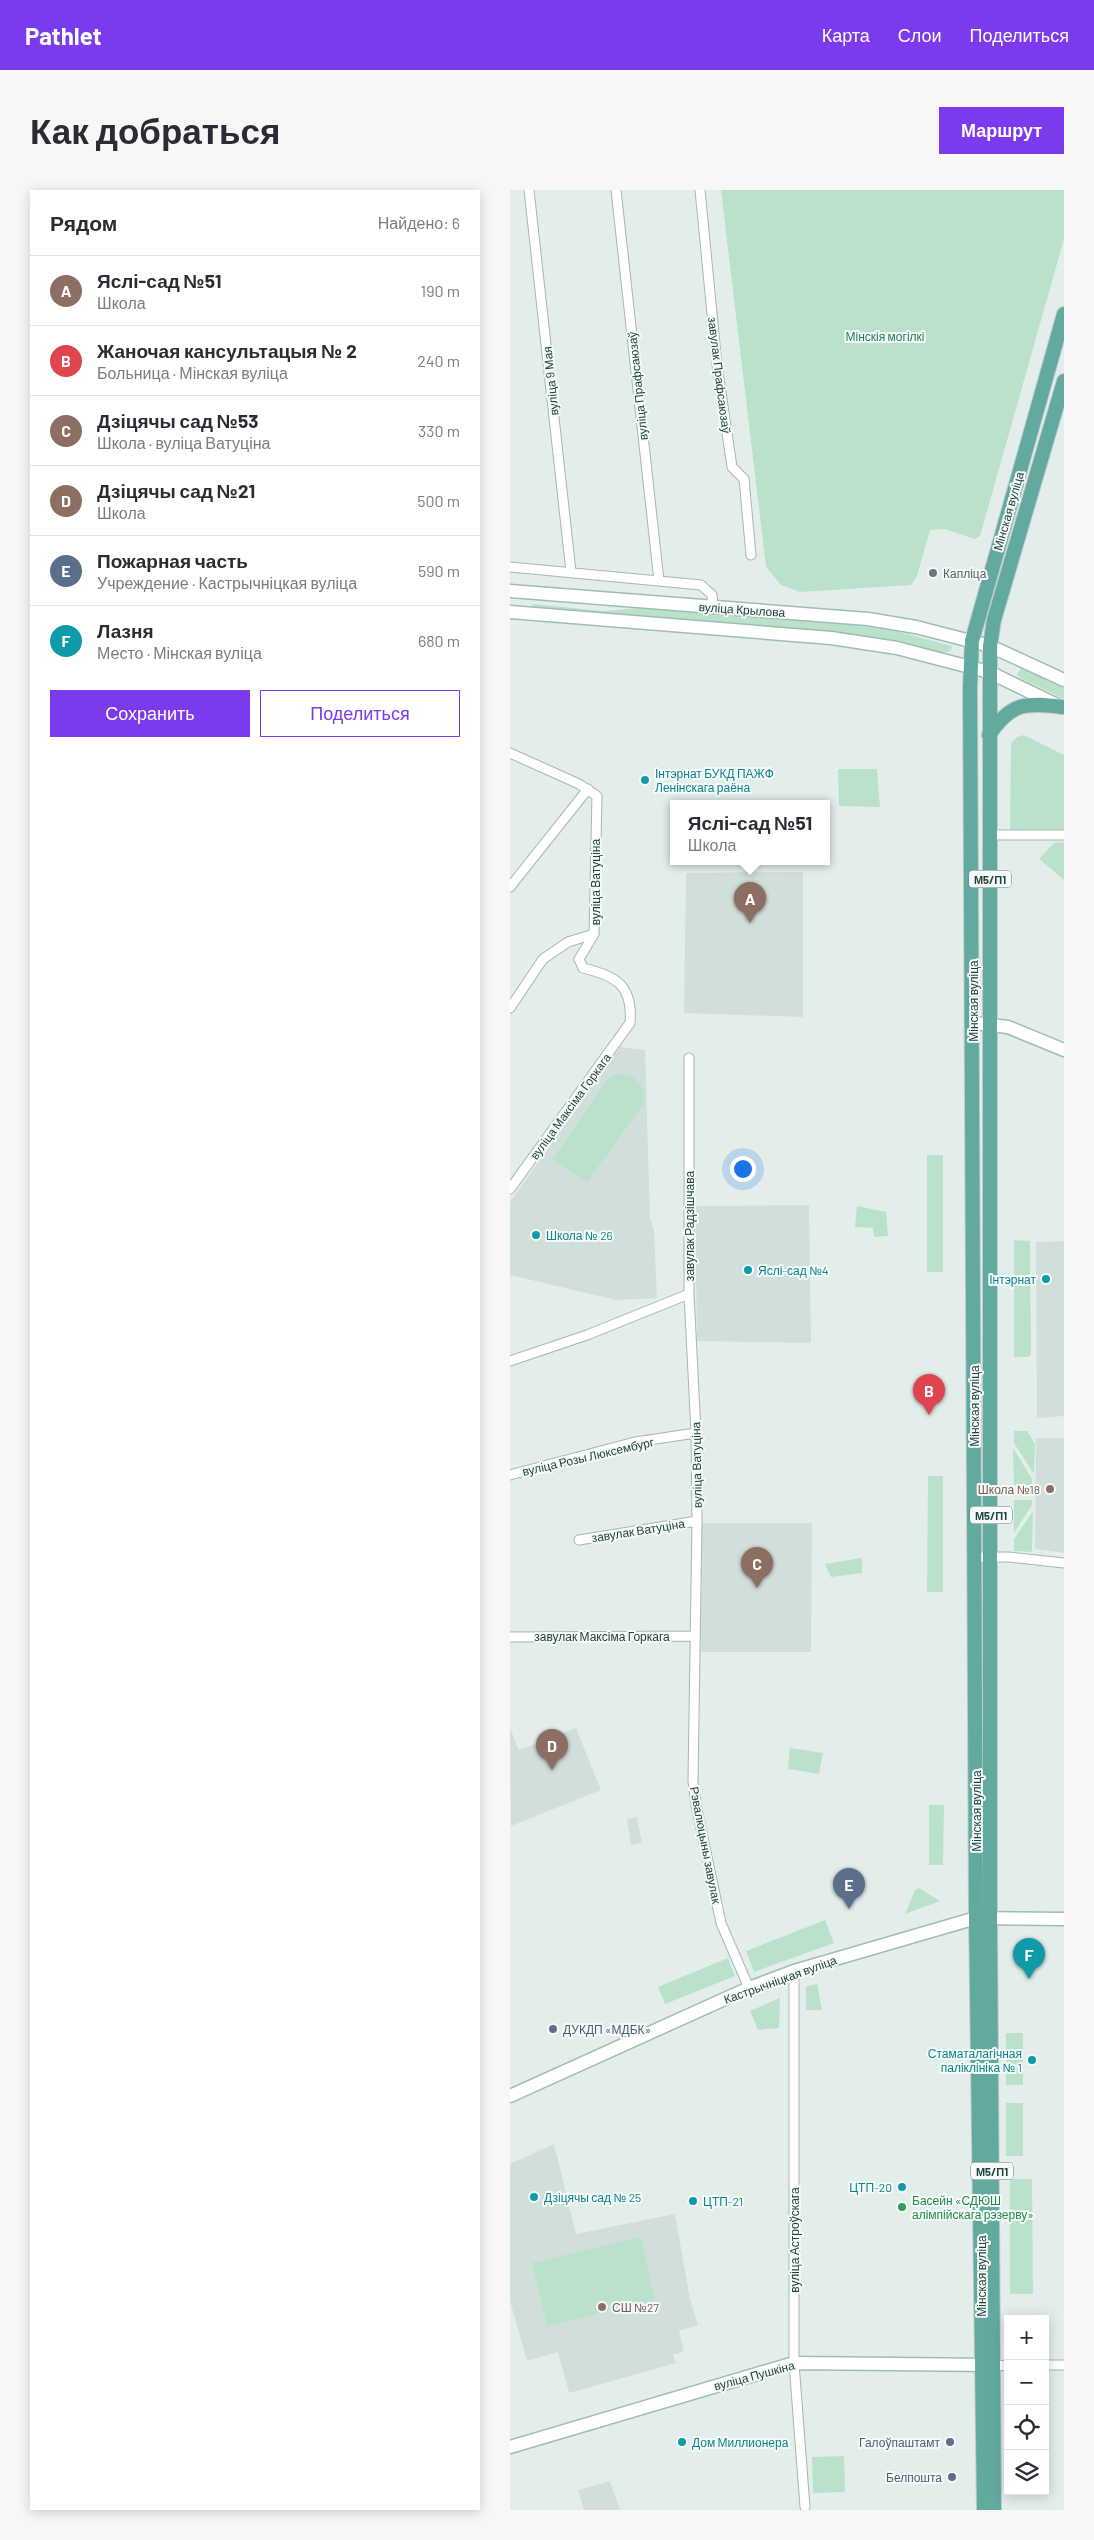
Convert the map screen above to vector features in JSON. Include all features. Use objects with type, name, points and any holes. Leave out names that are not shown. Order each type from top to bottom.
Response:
[{"type":"main road","name":"Мінская вуліца","points":[[984,2510],[987,2365],[983,1917],[975,1557],[972,641],[1064,314]]},
{"type":"main road","name":"Мінская вуліца","points":[[983,1917],[991,1557],[990,646],[994,620],[1064,381]]},
{"type":"main road","name":"вуліца Крылова","points":[[510,591],[843,615],[916,627],[990,646],[1064,680]]},
{"type":"main road","points":[[524,613],[526,593]]},
{"type":"main road","name":"вуліца Крылова","points":[[510,612],[831,638],[897,648],[972,666],[989,672],[1063,708]]},
{"type":"main road","points":[[989,734],[1004,714],[1018,707],[1034,704],[1063,708]]},
{"type":"main road","points":[[973,1024],[990,1024],[1008,1028],[1064,1050]]},
{"type":"main road","name":"Кастрычніцкая вуліца","points":[[510,2096],[749,1988],[794,1971],[894,1940],[983,1917],[1064,1919]]},
{"type":"main road","name":"вуліца Пушкіна","points":[[510,2448],[794,2363],[987,2365]]},
{"type":"main road","name":"Мінская вуліца","points":[[987,2365],[994,2510]]},
{"type":"street","name":"вуліца 9 Мая","points":[[529,190],[571,572]]},
{"type":"street","name":"вуліца Прафсаюзаў","points":[[616,190],[659,582]]},
{"type":"street","name":"завулак Прафсаюзаў","points":[[700,190],[717,365],[732,467],[744,478],[751,555]]},
{"type":"street","points":[[510,567],[701,585],[712,595],[713,607]]},
{"type":"street","points":[[510,753],[588,789],[510,887]]},
{"type":"street","name":"вуліца Ватуціна","points":[[588,789],[596,796],[594,934],[579,959],[583,968],[603,974],[620,983],[628,994],[631,1006],[630,1023]]},
{"type":"street","points":[[989,835],[1064,835]]},
{"type":"street","points":[[510,1008],[544,959],[568,942],[594,934]]},
{"type":"street","name":"вуліца Максіма Горкага","points":[[510,1189],[630,1023]]},
{"type":"street","name":"завулак Радзішчава","points":[[510,1361],[587,1335],[689,1294],[689,1058]]},
{"type":"street","name":"вуліца Ватуціна","points":[[689,1294],[696,1433],[697,1521],[694,1636]]},
{"type":"street","name":"вуліца Розы Люксембург","points":[[510,1475],[635,1442],[696,1433]]},
{"type":"street","name":"завулак Ватуціна","points":[[579,1540],[697,1521]]},
{"type":"street","points":[[975,1557],[1009,1557],[1064,1563]]},
{"type":"street","name":"завулак Максіма Горкага","points":[[510,1637],[694,1636]]},
{"type":"street","name":"Рэвалюцыны завулак","points":[[694,1636],[693,1781],[696,1805],[721,1923],[749,1988]]},
{"type":"street","name":"вуліца Астроўскага","points":[[794,1971],[794,2363],[805,2507]]},
{"type":"street","name":"вуліца Пушкіна","points":[[987,2365],[1004,2366]]},
{"type":"street","points":[[1049,2365],[1064,2365]]},
{"type":"shaded area","points":[[803,872],[803,1017],[684,1013],[686,873]]},
{"type":"shaded area","points":[[620,1047],[645,1050],[650,1218],[654,1231],[657,1298],[616,1300],[510,1275],[510,1202]]},
{"type":"shaded area","points":[[809,1205],[811,1343],[697,1341],[695,1206]]},
{"type":"shaded area","points":[[1064,1241],[1064,1416],[1037,1418],[1036,1242]]},
{"type":"shaded area","name":"Школа №18","points":[[1036,1438],[1064,1438],[1064,1553],[1035,1549]]},
{"type":"shaded area","points":[[702,1523],[812,1523],[811,1652],[701,1652]]},
{"type":"shaded area","points":[[510,1728],[519,1750],[576,1728],[601,1790],[511,1826]]},
{"type":"shaded area","points":[[637,1817],[642,1843],[631,1845],[627,1819]]},
{"type":"shaded area","name":"СШ №27","points":[[554,2144],[576,2234],[675,2214],[690,2299],[698,2325],[679,2331],[684,2351],[673,2355],[676,2363],[569,2393],[558,2352],[527,2361],[510,2301],[510,2164]]},
{"type":"shaded area","points":[[610,2481],[620,2510],[584,2510],[578,2490]]},
{"type":"green space","name":"Мінскія могілкі","points":[[721,190],[1064,190],[1064,239],[980,536],[975,539],[945,529],[930,530],[917,576],[911,585],[800,592],[781,585],[766,567]]},
{"type":"green space","points":[[533,604],[603,611],[640,608],[834,622],[896,631],[952,646],[951,651],[942,653],[862,636],[532,607]]},
{"type":"green space","points":[[1021,668],[1064,688],[1064,699],[1020,678],[1017,674]]},
{"type":"green space","points":[[1024,735],[1064,755],[1064,831],[1010,832],[1011,743],[1017,737]]},
{"type":"green space","points":[[838,769],[877,769],[880,807],[839,806]]},
{"type":"green space","points":[[1064,842],[1064,880],[1039,859],[1054,843]]},
{"type":"green space","points":[[617,1074],[630,1076],[639,1082],[643,1092],[643,1105],[587,1182],[552,1160],[608,1079]]},
{"type":"green space","points":[[927,1155],[943,1155],[943,1272],[927,1272]]},
{"type":"green space","points":[[857,1206],[886,1212],[888,1236],[874,1237],[873,1228],[855,1227]]},
{"type":"green space","points":[[1014,1240],[1030,1241],[1031,1354],[1028,1357],[1014,1357]]},
{"type":"green space","points":[[1014,1431],[1027,1431],[1035,1444],[1034,1474],[1014,1443]]},
{"type":"green space","points":[[1013,1448],[1032,1479],[1032,1485],[1014,1485]]},
{"type":"green space","points":[[928,1476],[943,1476],[943,1592],[927,1592]]},
{"type":"green space","points":[[1014,1500],[1032,1500],[1032,1505],[1014,1533]]},
{"type":"green space","points":[[1033,1511],[1032,1552],[1014,1551],[1014,1539]]},
{"type":"green space","points":[[862,1558],[862,1573],[831,1577],[825,1564]]},
{"type":"green space","points":[[790,1748],[823,1753],[819,1774],[788,1769]]},
{"type":"green space","points":[[929,1805],[944,1805],[943,1865],[929,1865]]},
{"type":"green space","points":[[919,1888],[940,1901],[905,1914],[915,1890]]},
{"type":"green space","points":[[825,1920],[834,1943],[754,1972],[746,1951]]},
{"type":"green space","points":[[728,1958],[735,1976],[665,2004],[658,1987]]},
{"type":"green space","points":[[817,1984],[822,2010],[806,2010],[806,1987]]},
{"type":"green space","points":[[780,1998],[779,2028],[758,2030],[750,2011]]},
{"type":"green space","points":[[1006,2033],[1023,2033],[1023,2085],[1006,2085]]},
{"type":"green space","points":[[1006,2103],[1023,2103],[1023,2156],[1006,2156]]},
{"type":"green space","points":[[1010,2179],[1032,2179],[1033,2294],[1010,2294]]},
{"type":"green space","points":[[641,2237],[655,2300],[547,2326],[532,2263]]},
{"type":"green space","points":[[844,2456],[845,2492],[813,2493],[812,2457]]},
{"type":"place","name":"Капліца","points":[[933,573]]},
{"type":"place","name":"Інтэрнат БУКД ПАЖФ Ленінскага раёна","points":[[645,780]]},
{"type":"place","name":"Яслі-сад №51","points":[[750,923]]},
{"type":"place","name":"Школа № 26","points":[[536,1235]]},
{"type":"place","name":"Яслі-сад №4","points":[[748,1270]]},
{"type":"place","name":"Інтэрнат","points":[[1046,1279]]},
{"type":"place","name":"Жаночая кансультацыя № 2","points":[[929,1415]]},
{"type":"place","name":"Школа №18","points":[[1050,1489]]},
{"type":"place","name":"Дзіцячы сад №53","points":[[757,1588]]},
{"type":"place","name":"Дзіцячы сад №21","points":[[552,1770]]},
{"type":"place","name":"Пожарная часть","points":[[849,1909]]},
{"type":"place","name":"Лазня","points":[[1029,1979]]},
{"type":"place","name":"ДУКДП «МДБК»","points":[[553,2029]]},
{"type":"place","name":"Стаматалагічная паліклініка № 1","points":[[1032,2060]]},
{"type":"place","name":"ЦТП-20","points":[[902,2187]]},
{"type":"place","name":"Дзіцячы сад № 25","points":[[534,2197]]},
{"type":"place","name":"ЦТП-21","points":[[693,2201]]},
{"type":"place","name":"Басейн «СДЮШ алімпійскага рэзерву»","points":[[902,2207]]},
{"type":"place","name":"СШ №27","points":[[602,2307]]},
{"type":"place","name":"Дом Миллионера","points":[[682,2442]]},
{"type":"place","name":"Галоўпаштамт","points":[[950,2442]]},
{"type":"place","name":"Белпошта","points":[[952,2477]]}]
